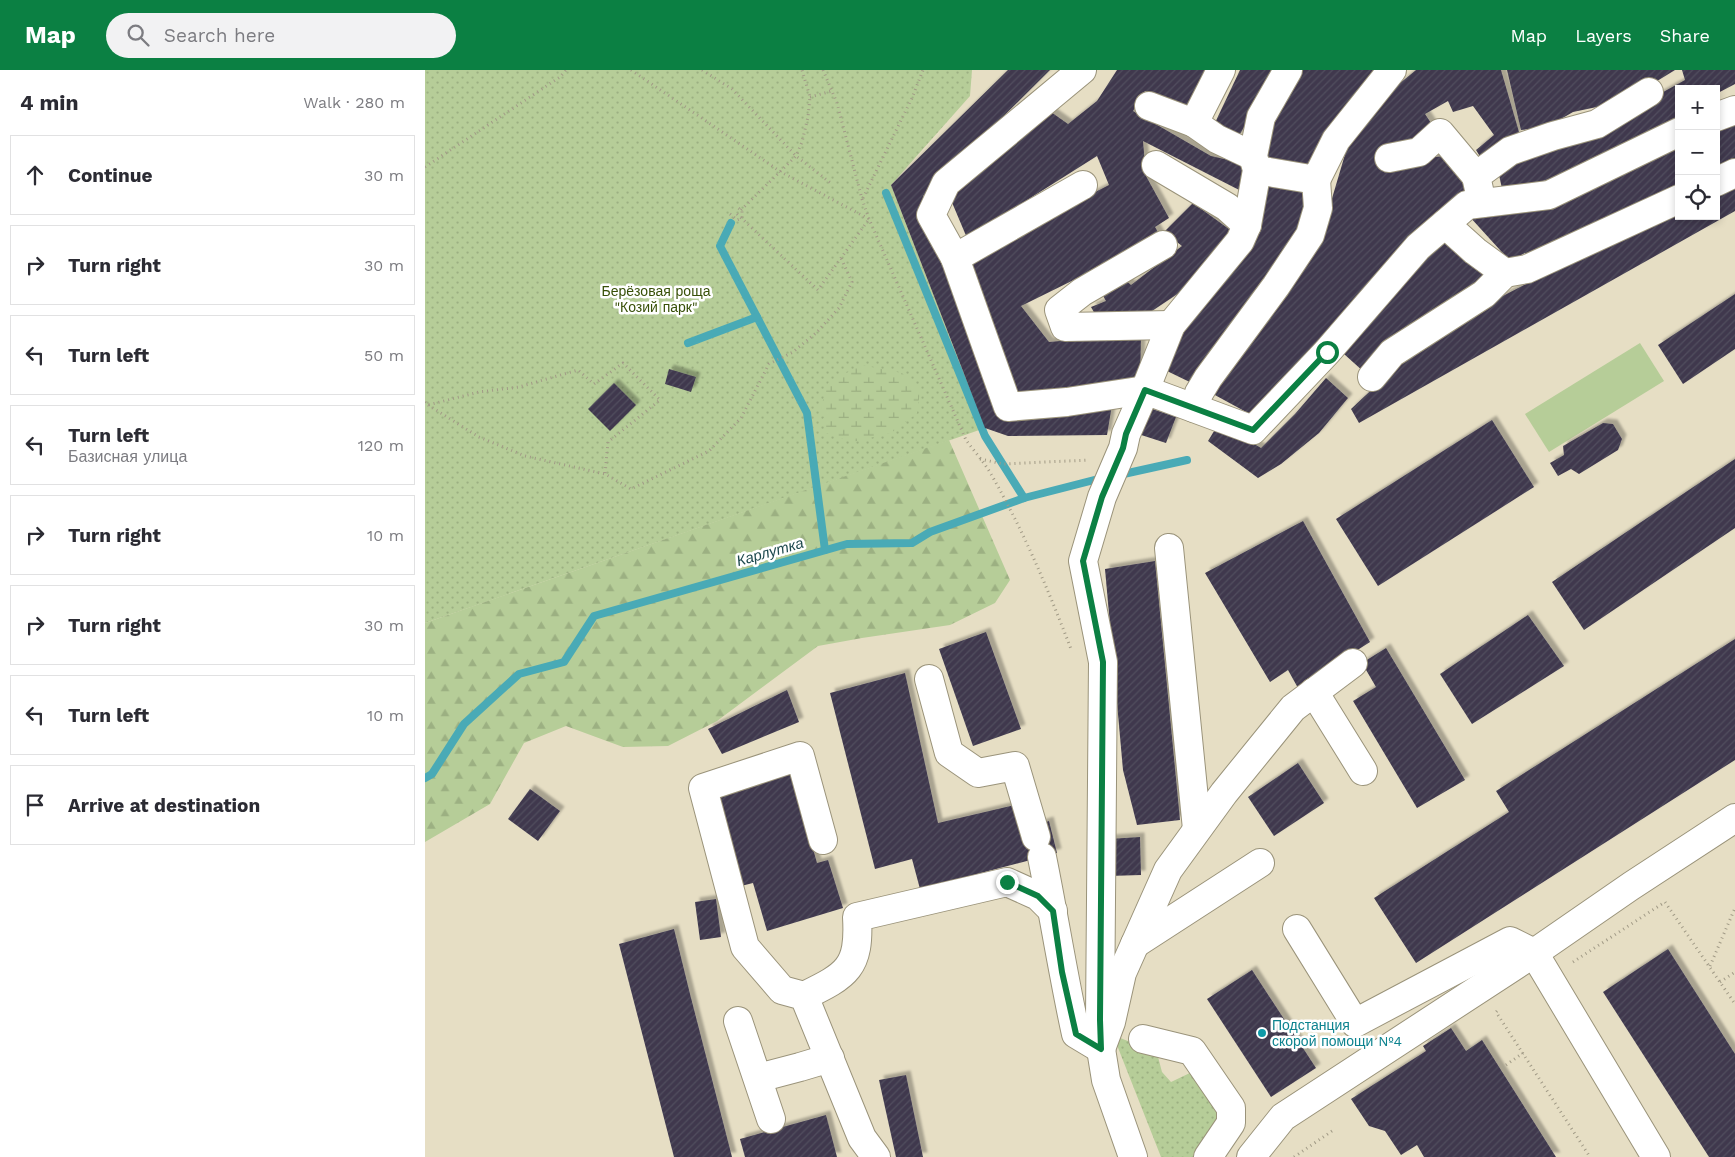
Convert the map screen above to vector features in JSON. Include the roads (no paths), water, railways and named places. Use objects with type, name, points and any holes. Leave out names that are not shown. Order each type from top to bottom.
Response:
[{"type":"lane","points":[[1082,70],[947,183],[931,215],[955,258],[1008,407],[1067,402],[1145,390],[1253,430],[1327,352],[1417,247],[1467,205],[1549,195],[1675,134]]},
{"type":"lane","points":[[1194,123],[1221,70]]},
{"type":"lane","points":[[1133,1157],[1106,1080],[1101,1049],[1103,662],[1083,561],[1102,497],[1171,325],[1240,241],[1247,225],[1261,117],[1288,70]]},
{"type":"lane","points":[[1194,408],[1199,393],[1208,378],[1276,286],[1309,235],[1317,208],[1316,180],[1336,140],[1392,70]]},
{"type":"lane","points":[[1476,176],[1510,151],[1553,136],[1597,124],[1649,92]]},
{"type":"lane","points":[[1149,106],[1194,123],[1217,140],[1255,163],[1316,180]]},
{"type":"lane","points":[[1720,116],[1735,110]]},
{"type":"lane","points":[[1389,158],[1419,152],[1440,133],[1476,176],[1482,203]]},
{"type":"lane","points":[[1156,166],[1227,207],[1247,225]]},
{"type":"lane","points":[[1720,180],[1735,173]]},
{"type":"lane","points":[[955,258],[1083,185]]},
{"type":"lane","points":[[1373,377],[1392,353],[1484,294],[1505,273],[1527,269],[1675,201]]},
{"type":"lane","points":[[1445,224],[1475,251],[1505,273]]},
{"type":"lane","points":[[1163,245],[1083,292],[1059,310],[1065,327],[1171,325]]},
{"type":"lane","points":[[1169,548],[1197,830]]},
{"type":"lane","points":[[1101,1049],[1111,1022],[1122,973],[1168,870],[1224,793],[1293,708],[1353,663]]},
{"type":"lane","points":[[929,678],[949,753],[978,773],[1015,766],[1039,847],[1053,911],[1062,972],[1076,1034],[1101,1049]]},
{"type":"lane","points":[[1314,692],[1363,771]]},
{"type":"lane","points":[[823,840],[800,756],[703,788],[745,947],[782,990],[804,996],[835,981],[851,964],[858,935],[857,917],[1007,882],[1038,896],[1053,911]]},
{"type":"lane","points":[[1251,1157],[1283,1117],[1534,953],[1631,886],[1735,818]]},
{"type":"lane","points":[[1135,944],[1260,863]]},
{"type":"lane","points":[[1297,929],[1355,1023],[1510,941],[1534,953],[1657,1157]]},
{"type":"lane","points":[[804,996],[863,1138],[875,1157]]},
{"type":"lane","points":[[737,1021],[771,1119]]},
{"type":"lane","points":[[1143,1038],[1193,1052],[1231,1108],[1231,1123],[1208,1157]]},
{"type":"lane","points":[[757,1078],[830,1058]]},
{"type":"waterway","points":[[886,193],[985,436],[1024,498]]},
{"type":"waterway","points":[[731,223],[720,246],[807,413],[825,550]]},
{"type":"waterway","points":[[688,343],[757,317]]},
{"type":"waterway","name":"Карлутка","points":[[1119,475],[1187,460]]},
{"type":"waterway","name":"Карлутка","points":[[425,778],[432,774],[464,724],[519,674],[564,662],[594,616],[847,544],[912,543],[930,532],[1024,498],[1102,478]]},
{"type":"place","name":"Подстанция скорой помощи №4","points":[[1262,1033]]},
{"type":"park label","name":"Берёзовая роща \"Козий парк\"","points":[[656,300]]}]
